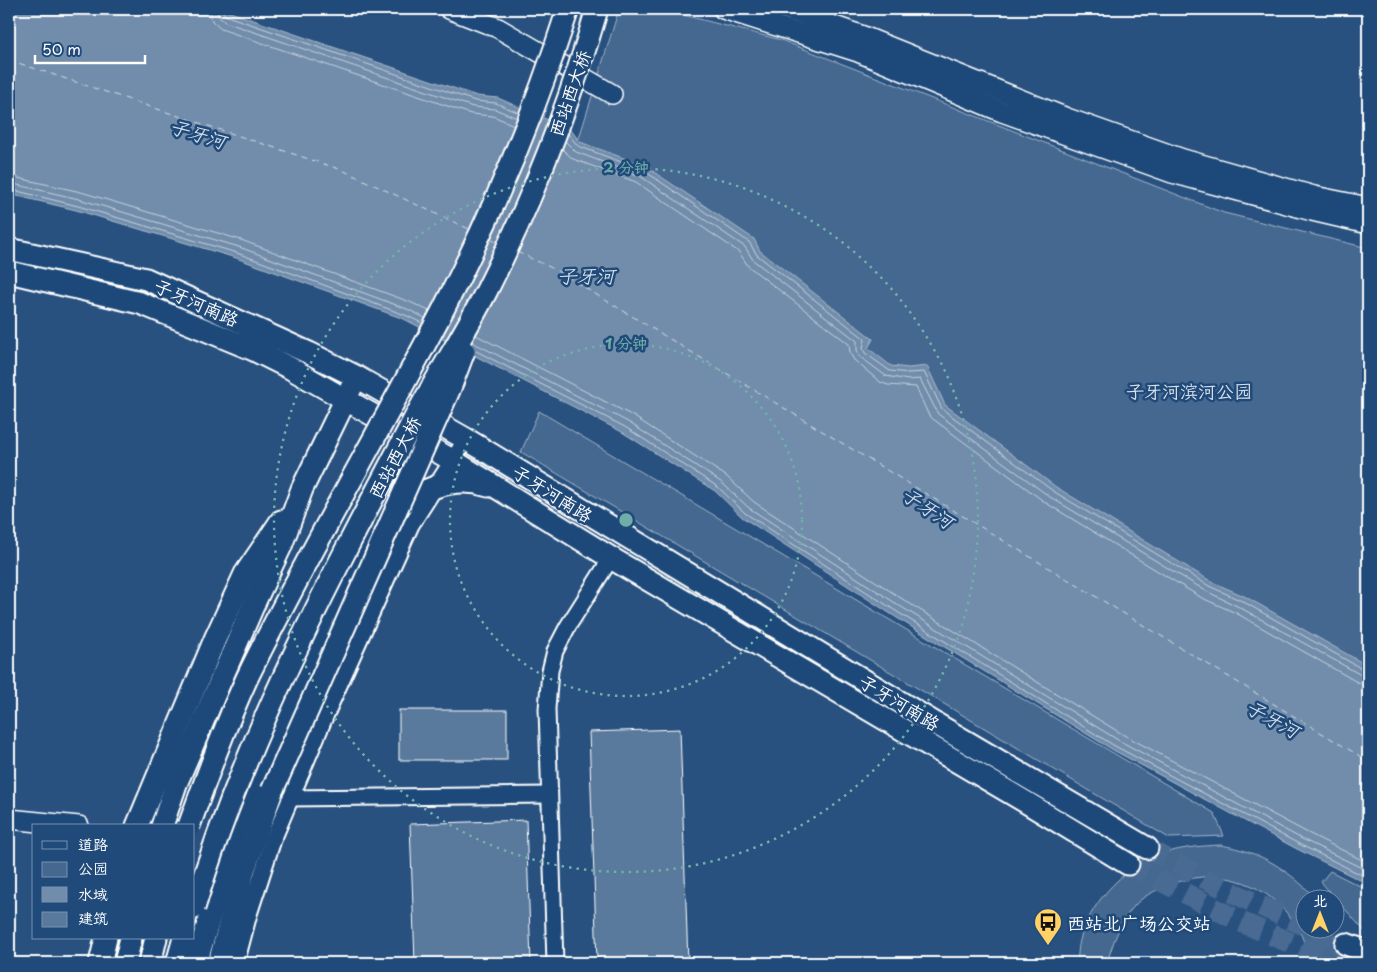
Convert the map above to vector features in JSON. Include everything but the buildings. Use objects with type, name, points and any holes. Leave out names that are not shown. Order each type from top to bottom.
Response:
[{"type":"main road","name":"西站西大桥","points":[[189,824],[208,772],[247,680],[345,491],[444,308],[492,209],[521,140],[568,9]]},
{"type":"main road","name":"西站西大桥","points":[[195,904],[206,866],[239,777],[277,692],[363,517],[430,390],[486,291],[522,216],[567,102],[596,9]]},
{"type":"main road","name":"子牙河南路","points":[[9,249],[146,278],[357,377],[466,439],[933,722],[1146,848]]},
{"type":"main road","name":"子牙河南路","points":[[9,272],[140,304],[254,350],[352,402],[452,460],[610,558],[1024,800],[1128,864]]},
{"type":"main road","points":[[219,963],[244,870],[281,794],[450,388],[486,291]]},
{"type":"main road","points":[[163,824],[176,784],[281,546],[302,489],[328,436],[352,402],[357,377]]},
{"type":"main road","points":[[196,963],[236,831],[266,753],[415,439],[419,412],[389,402],[352,402]]},
{"type":"main road","points":[[376,524],[406,500],[449,483],[471,482],[505,493]]},
{"type":"main road","points":[[138,824],[215,639],[246,574],[302,489]]},
{"type":"main road","points":[[100,963],[106,940]]},
{"type":"main road","points":[[125,963],[131,940]]},
{"type":"main road","points":[[150,963],[156,940]]},
{"type":"main road","points":[[177,963],[183,940]]},
{"type":"main road","points":[[1346,944],[1368,952]]},
{"type":"street","points":[[449,9],[498,28],[612,94]]},
{"type":"street","points":[[723,9],[858,52],[1002,112],[1172,173],[1312,211],[1368,224]]},
{"type":"street","points":[[786,9],[863,36],[1067,118],[1174,156],[1314,196],[1368,207]]},
{"type":"street","points":[[236,963],[249,914],[273,840],[281,794],[411,525],[466,439]]},
{"type":"street","points":[[555,963],[547,709],[550,672],[555,651],[568,626],[610,558]]},
{"type":"street","points":[[281,794],[549,795]]},
{"type":"street","points":[[9,819],[59,824]]},
{"type":"green space","name":"子牙河滨河公园","points":[[619,9],[660,9],[781,40],[1224,213],[1368,248],[1368,704],[567,177]]},
{"type":"green space","points":[[539,411],[1214,813],[1224,836],[1169,838],[521,452]]},
{"type":"green space","points":[[1221,845],[1236,848],[1262,857],[1284,870],[1307,890],[1294,890],[1294,924],[1286,912],[1273,900],[1244,882],[1228,878],[1193,878],[1159,889],[1135,905],[1121,925],[1107,963],[1077,963],[1078,949],[1084,927],[1098,902],[1118,880],[1141,863],[1154,857],[1170,851]]},
{"type":"green space","points":[[1330,871],[1368,890],[1368,935],[1344,908],[1344,890],[1328,890],[1321,882]]},
{"type":"green space","points":[[1303,940],[1336,940],[1340,963],[1310,963]]},
{"type":"water","name":"子牙河","points":[[9,9],[221,9],[477,96],[498,98],[571,130],[580,142],[645,166],[754,239],[760,251],[873,339],[868,348],[891,366],[909,368],[927,366],[945,405],[1056,487],[1212,582],[1244,596],[1368,666],[1368,884],[1297,849],[1113,750],[897,618],[742,517],[715,491],[622,432],[404,319],[236,258],[76,210],[9,194]]},
{"type":"ferry route","points":[[9,60],[342,170],[471,230]]},
{"type":"ferry route","points":[[490,239],[498,243]]},
{"type":"ferry route","points":[[517,252],[554,269],[1368,761]]},
{"type":"tunnel","points":[[1147,848],[1185,869],[1294,920]]},
{"type":"tunnel","points":[[1128,864],[1241,922],[1338,963]]},
{"type":"tunnel","points":[[1337,940],[1346,944]]},
{"type":"place","name":"西站北广场公交站","points":[[1048,946]]}]
